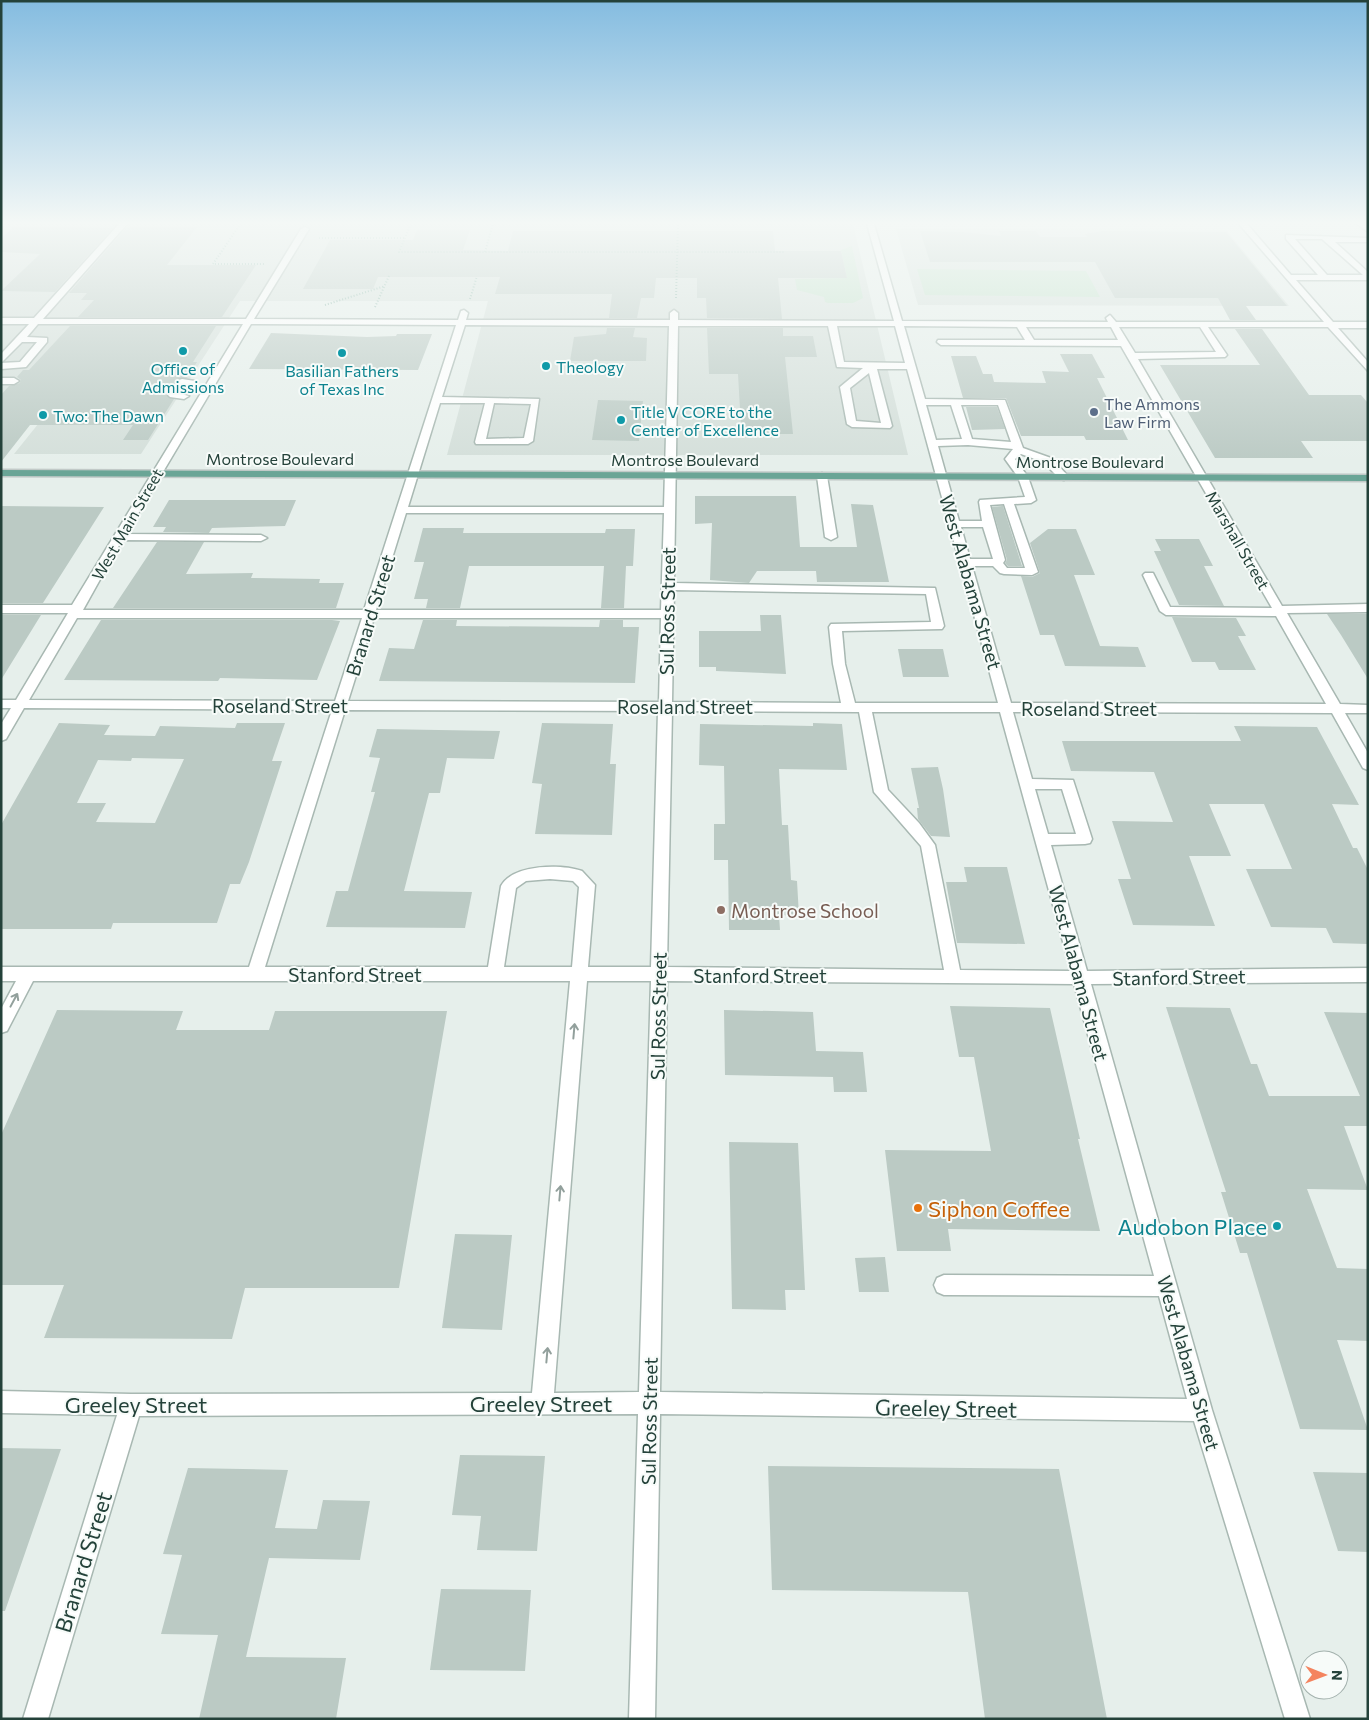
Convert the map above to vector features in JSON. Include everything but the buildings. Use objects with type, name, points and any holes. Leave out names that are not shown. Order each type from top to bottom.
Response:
[{"type":"main road","name":"Montrose Boulevard","points":[[1,473],[1368,478]]},
{"type":"street","points":[[1,360],[51,304]]},
{"type":"street","name":"West Main Street","points":[[1,736],[258,304]]},
{"type":"street","name":"West Alabama Street","points":[[889,304],[891,313],[898,323],[932,443],[1201,1410],[1298,1719]]},
{"type":"street","points":[[1313,304],[1368,368]]},
{"type":"street","points":[[1,312],[250,317],[674,313],[832,323],[1114,324],[1203,319],[1368,325]]},
{"type":"street","points":[[1,321],[35,322],[250,317],[373,312],[466,316]]},
{"type":"street","points":[[491,313],[501,313]]},
{"type":"street","name":"Sul Ross Street","points":[[642,1719],[674,313]]},
{"type":"street","points":[[891,313],[909,313]]},
{"type":"street","name":"Marshall Street","points":[[1108,314],[1368,765]]},
{"type":"street","points":[[1132,356],[1222,355],[1203,319],[1194,315]]},
{"type":"street","points":[[1224,315],[1233,315]]},
{"type":"street","points":[[1243,315],[1368,315]]},
{"type":"street","name":"Branard Street","points":[[255,974],[342,705],[413,475],[466,316]]},
{"type":"street","points":[[832,323],[840,365],[910,366]]},
{"type":"street","points":[[1020,324],[1031,343]]},
{"type":"street","points":[[1,366],[23,365],[44,340],[20,339]]},
{"type":"street","points":[[941,342],[1125,343]]},
{"type":"street","points":[[872,366],[885,418],[887,426],[852,424],[845,386],[872,366]]},
{"type":"street","points":[[1,381],[14,381]]},
{"type":"street","points":[[438,400],[490,400],[536,400],[528,442],[480,442],[490,400]]},
{"type":"street","points":[[920,402],[1002,402],[1018,448]]},
{"type":"street","points":[[955,402],[968,442]]},
{"type":"street","points":[[932,443],[968,442],[1018,448],[1047,460],[1064,477]]},
{"type":"street","points":[[996,562],[999,560],[988,524],[984,502],[1031,500],[1023,477],[1010,459],[1018,448]]},
{"type":"street","points":[[822,476],[831,537]]},
{"type":"street","points":[[996,562],[1004,571],[1032,572],[1008,501]]},
{"type":"street","points":[[402,510],[670,510]]},
{"type":"street","points":[[954,524],[988,524]]},
{"type":"street","points":[[120,537],[261,538]]},
{"type":"street","points":[[965,563],[996,562]]},
{"type":"street","points":[[1149,575],[1166,611],[1279,611],[1368,608]]},
{"type":"street","points":[[668,586],[931,591],[938,626],[835,627],[839,664],[849,707]]},
{"type":"street","points":[[1,609],[76,612],[667,614]]},
{"type":"street","name":"Roseland Street","points":[[1,704],[1368,709]]},
{"type":"street","points":[[865,707],[876,774],[881,792],[914,827],[928,846],[953,976]]},
{"type":"street","points":[[1027,784],[1068,784],[1086,839],[1043,840]]},
{"type":"street","points":[[495,974],[509,886],[515,878],[524,875],[577,875],[587,884],[542,1403]]},
{"type":"street","name":"Stanford Street","points":[[1,974],[659,974],[1081,977],[1368,975]]},
{"type":"street","points":[[1,1026],[28,974]]},
{"type":"street","points":[[944,1285],[1167,1286]]},
{"type":"street","name":"Greeley Street","points":[[1,1402],[131,1405],[649,1403],[1201,1410]]},
{"type":"street","name":"Branard Street","points":[[35,1719],[131,1405]]},
{"type":"path","points":[[373,312],[376,304]]},
{"type":"path","points":[[466,316],[469,304]]},
{"type":"path","points":[[674,304],[674,313]]},
{"type":"shaded area","points":[[1,304],[238,304],[141,454],[14,454],[59,398],[1,398]]},
{"type":"shaded area","points":[[487,304],[872,304],[908,455],[447,455]]},
{"type":"shaded area","points":[[1288,304],[1289,306],[918,305]]},
{"type":"place","name":"Office of Admissions","points":[[183,351]]},
{"type":"place","name":"Basilian Fathers of Texas Inc","points":[[342,353]]},
{"type":"place","name":"Theology","points":[[546,366]]},
{"type":"place","name":"The Ammons Law Firm","points":[[1094,412]]},
{"type":"place","name":"Two: The Dawn","points":[[43,415]]},
{"type":"place","name":"Title V CORE to the Center of Excellence","points":[[621,420]]},
{"type":"place","name":"Montrose School","points":[[721,910]]},
{"type":"place","name":"Siphon Coffee","points":[[918,1208]]},
{"type":"place","name":"Audobon Place","points":[[1277,1226]]}]
